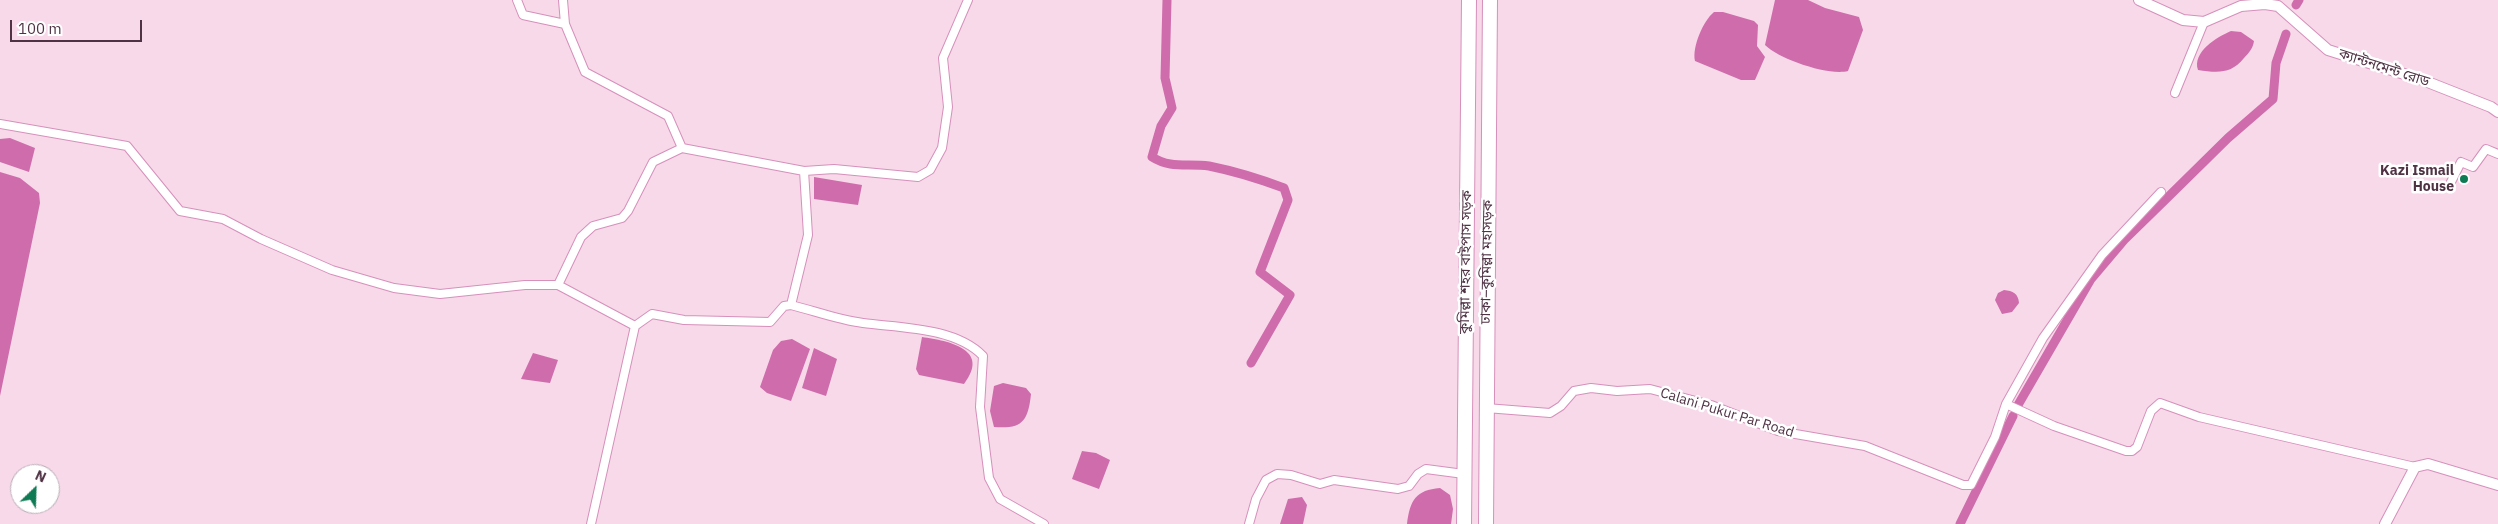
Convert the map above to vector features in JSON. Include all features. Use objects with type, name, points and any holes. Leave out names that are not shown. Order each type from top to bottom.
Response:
[{"type":"highway","name":"কুমিল্লা শহর বাইপাস সড়ক","points":[[1464,524],[1469,0]]},
{"type":"highway","name":"ঢাকা–কুমিল্লা মহাসড়ক","points":[[1486,524],[1490,0]]},
{"type":"main road","points":[[2139,0],[2183,20],[2204,22]]},
{"type":"main road","name":"ক্যান্টনমেন্ট রোড","points":[[2204,22],[2242,3],[2280,3],[2328,50],[2420,79],[2491,107],[2498,112]]},
{"type":"main road","points":[[2385,524],[2415,467],[2428,464],[2498,485]]},
{"type":"street","points":[[517,0],[523,15],[565,24]]},
{"type":"street","points":[[563,0],[565,24],[584,72],[668,116],[682,148]]},
{"type":"street","points":[[558,286],[581,237],[593,226],[622,218],[628,211],[653,162],[682,148],[804,171],[834,169],[918,177],[930,170],[942,148],[948,106],[944,58],[968,0]]},
{"type":"street","points":[[2175,93],[2204,22]]},
{"type":"street","points":[[0,124],[127,146],[180,212],[224,219],[261,239],[332,270],[394,288],[440,294],[524,284],[558,286],[635,326]]},
{"type":"street","points":[[2449,186],[2461,162],[2473,167],[2486,149],[2498,154]]},
{"type":"street","points":[[791,305],[808,235],[804,171]]},
{"type":"street","points":[[2161,192],[2102,255],[2043,338],[2006,404],[2054,426],[2126,451],[2132,451],[2137,447],[2151,411],[2160,403],[2199,417],[2415,467]]},
{"type":"street","points":[[591,524],[635,326],[652,314],[684,320],[770,322],[784,306],[791,305],[861,323],[922,328],[974,347],[983,356],[980,407],[989,478],[1000,499],[1044,524]]},
{"type":"street","name":"Calani Pukur Par Road","points":[[1486,408],[1550,413],[1561,406],[1574,392],[1591,388],[1617,391],[1650,389],[1711,405],[1778,431],[1865,446],[1963,485],[1971,485],[1995,437],[2006,404]]},
{"type":"street","points":[[1249,524],[1256,499],[1266,480],[1277,474],[1291,474],[1320,484],[1334,480],[1398,489],[1409,486],[1418,474],[1426,469],[1464,474]]},
{"type":"shaded area","points":[[1775,0],[1808,0],[1825,8],[1859,17],[1863,30],[1848,71],[1829,71],[1804,65],[1781,56],[1765,45]]},
{"type":"shaded area","points":[[1714,12],[1723,12],[1754,21],[1758,25],[1757,46],[1765,57],[1755,80],[1741,80],[1695,61],[1695,49],[1699,35],[1706,21]]},
{"type":"shaded area","points":[[2231,31],[2241,32],[2254,41],[2248,54],[2229,70],[2212,72],[2198,70],[2197,63],[2202,51],[2213,41]]},
{"type":"shaded area","points":[[10,138],[35,148],[29,172],[0,162],[0,139]]},
{"type":"shaded area","points":[[0,172],[20,178],[39,193],[40,203],[0,396]]},
{"type":"shaded area","points":[[814,177],[862,185],[858,205],[814,199]]},
{"type":"shaded area","points":[[2004,290],[2015,293],[2019,303],[2012,312],[2002,314],[1995,300],[1998,293]]},
{"type":"shaded area","points":[[922,337],[954,344],[970,355],[973,362],[971,372],[964,384],[919,375],[916,369]]},
{"type":"shaded area","points":[[792,339],[810,349],[791,401],[767,393],[760,387],[773,350],[781,341]]},
{"type":"shaded area","points":[[814,348],[837,359],[826,396],[802,388]]},
{"type":"shaded area","points":[[533,353],[558,360],[550,383],[521,379]]},
{"type":"shaded area","points":[[1003,383],[1026,388],[1031,394],[1030,404],[1022,422],[1011,427],[994,427],[990,411],[994,386]]},
{"type":"shaded area","points":[[1082,451],[1096,453],[1110,460],[1099,489],[1072,479]]},
{"type":"shaded area","points":[[1440,488],[1450,495],[1453,509],[1451,524],[1407,524],[1412,503],[1416,498],[1425,491]]},
{"type":"shaded area","points":[[1302,497],[1307,505],[1303,524],[1280,524],[1288,499]]},
{"type":"waterway","points":[[1167,0],[1165,78],[1172,108],[1161,126],[1152,157],[1166,163],[1209,166],[1256,178],[1284,188],[1288,200],[1260,272],[1290,295],[1251,363]]},
{"type":"waterway","points":[[2296,5],[2299,0]]},
{"type":"waterway","points":[[2018,405],[2091,279],[2124,240],[2228,138],[2273,99],[2276,63],[2286,34]]},
{"type":"waterway","points":[[1960,524],[2013,416]]},
{"type":"place","name":"Kazi Ismail House","points":[[2464,179]]}]
